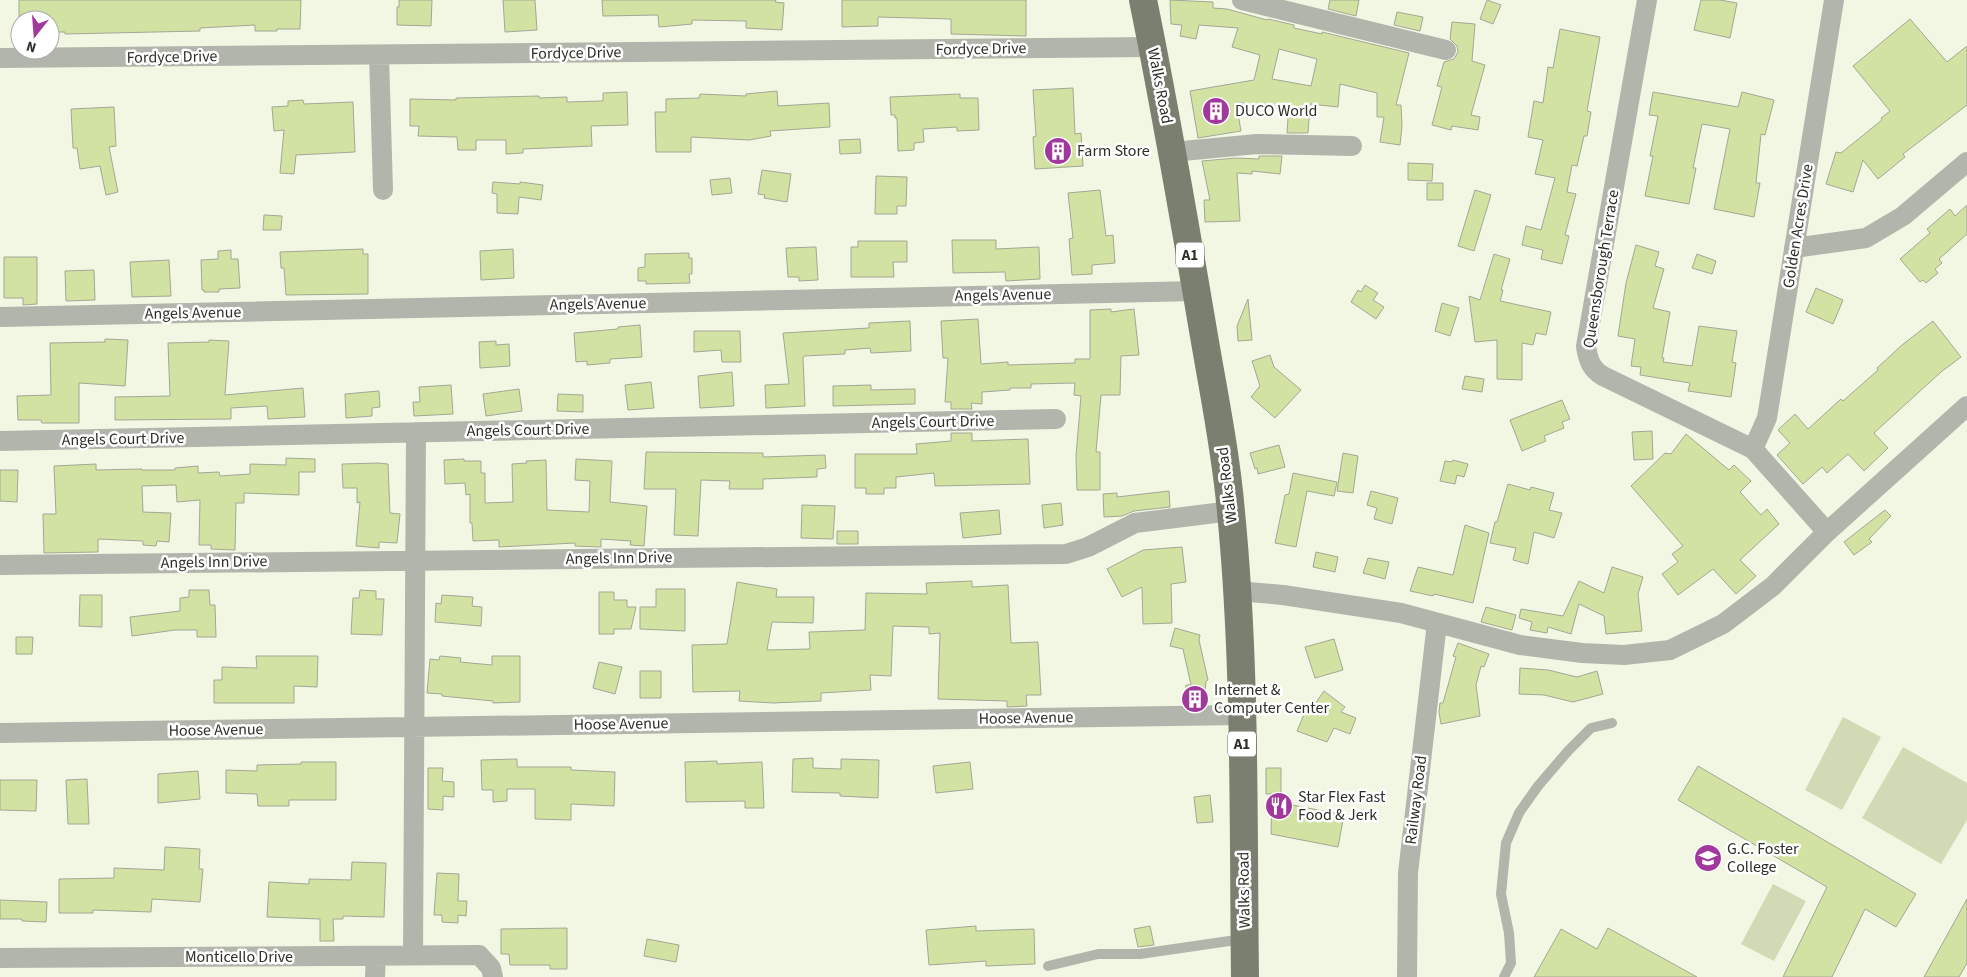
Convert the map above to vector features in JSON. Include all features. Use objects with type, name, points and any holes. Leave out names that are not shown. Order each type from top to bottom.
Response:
[{"type":"main road","name":"Walks Road","points":[[1144,0],[1197,291],[1221,434],[1231,511],[1237,591],[1242,715],[1245,977]]},
{"type":"street","points":[[1242,0],[1446,50]]},
{"type":"street","name":"Queensborough Terrace","points":[[1647,0],[1586,346],[1589,360],[1596,371],[1604,376],[1753,449],[1827,532]]},
{"type":"street","points":[[1833,6],[1848,0]]},
{"type":"street","name":"Golden Acres Drive","points":[[1753,449],[1767,418],[1833,6]]},
{"type":"street","name":"Fordyce Drive","points":[[0,58],[1153,47]]},
{"type":"street","points":[[379,55],[382,190]]},
{"type":"street","points":[[1172,152],[1257,144],[1352,146]]},
{"type":"street","points":[[1794,248],[1866,238],[1903,216],[1967,162]]},
{"type":"street","name":"Angels Avenue","points":[[0,317],[1197,291]]},
{"type":"street","points":[[1237,591],[1282,595],[1401,613],[1520,645],[1582,653],[1624,655],[1670,650],[1723,624],[1773,586],[1827,532],[1967,406]]},
{"type":"street","name":"Angels Court Drive","points":[[0,441],[1056,419]]},
{"type":"street","points":[[413,955],[416,432]]},
{"type":"street","name":"Angels Inn Drive","points":[[0,565],[1066,554],[1088,547],[1135,523],[1231,511]]},
{"type":"street","name":"Railway Road","points":[[1407,977],[1408,873],[1437,623]]},
{"type":"street","name":"Hoose Avenue","points":[[0,733],[1242,715]]},
{"type":"street","name":"Monticello Drive","points":[[0,958],[479,955],[491,968],[493,977]]},
{"type":"street","points":[[375,977],[376,956]]},
{"type":"lane","points":[[1504,977],[1511,963],[1509,933],[1501,894],[1506,843],[1519,813],[1538,786],[1568,751],[1590,728],[1612,723]]},
{"type":"lane","points":[[1048,966],[1098,954],[1140,954],[1244,939]]},
{"type":"green space","points":[[1843,717],[1881,737],[1842,810],[1805,790]]},
{"type":"green space","points":[[1903,747],[1967,783],[1967,820],[1941,864],[1862,818]]},
{"type":"green space","points":[[1773,884],[1806,901],[1774,961],[1741,944]]},
{"type":"building","points":[[19,0],[301,0],[300,29],[277,29],[277,31],[255,31],[255,25],[200,28],[200,31],[65,34],[65,32],[60,32],[60,10],[19,10]]},
{"type":"building","points":[[399,0],[432,0],[431,26],[397,25]]},
{"type":"building","points":[[503,0],[535,0],[537,30],[505,32]]},
{"type":"building","points":[[602,0],[776,0],[775,2],[784,3],[782,30],[746,28],[746,21],[692,20],[692,24],[659,27],[658,15],[603,16]]},
{"type":"building","points":[[842,0],[1026,0],[1026,36],[951,34],[951,19],[878,17],[878,26],[842,27]]},
{"type":"building","points":[[1170,0],[1213,2],[1213,8],[1227,9],[1294,25],[1294,28],[1322,34],[1322,32],[1409,53],[1396,105],[1401,105],[1402,126],[1400,145],[1380,142],[1384,117],[1377,117],[1377,93],[1340,84],[1338,107],[1310,104],[1308,133],[1287,133],[1288,118],[1284,117],[1285,110],[1236,102],[1241,131],[1198,138],[1190,91],[1254,80],[1260,55],[1232,47],[1238,28],[1199,25],[1196,39],[1180,36],[1182,25],[1171,24]],"holes":[[[1279,49],[1317,59],[1311,86],[1272,79]]]},
{"type":"building","points":[[1330,0],[1359,0],[1356,16],[1328,9]]},
{"type":"building","points":[[1487,0],[1501,5],[1493,24],[1480,19]]},
{"type":"building","points":[[1701,0],[1720,0],[1737,3],[1730,38],[1694,30]]},
{"type":"building","points":[[1397,12],[1423,17],[1420,31],[1394,25]]},
{"type":"building","points":[[1910,19],[1947,62],[1967,46],[1967,105],[1903,154],[1905,157],[1878,179],[1863,160],[1853,192],[1826,184],[1836,152],[1841,153],[1882,120],[1881,118],[1890,111],[1853,66]]},
{"type":"building","points":[[1452,22],[1475,24],[1472,61],[1485,65],[1471,115],[1480,117],[1478,130],[1452,126],[1451,130],[1432,125],[1442,87],[1437,86],[1444,62],[1454,59],[1458,52],[1457,46],[1450,39]]},
{"type":"building","points":[[1560,29],[1600,37],[1587,111],[1591,112],[1587,136],[1584,136],[1577,166],[1572,165],[1567,192],[1576,194],[1565,235],[1569,236],[1562,264],[1541,259],[1543,250],[1522,245],[1526,226],[1541,230],[1555,178],[1535,174],[1543,140],[1528,137],[1534,101],[1543,103],[1548,67],[1553,68]]},
{"type":"building","points":[[1073,88],[1075,134],[1081,133],[1083,166],[1035,169],[1033,137],[1036,136],[1033,90]]},
{"type":"building","points":[[777,91],[778,106],[829,103],[830,127],[770,131],[771,136],[749,140],[691,137],[691,152],[656,152],[655,112],[666,112],[666,99],[699,98],[700,94],[746,96],[746,94]]},
{"type":"building","points":[[627,92],[628,125],[591,126],[592,146],[523,149],[523,153],[506,154],[506,140],[476,140],[476,150],[458,150],[457,137],[418,136],[419,126],[410,126],[410,99],[456,100],[456,98],[539,96],[539,98],[567,97],[567,102],[603,101],[603,93]]},
{"type":"building","points":[[1653,92],[1738,107],[1742,92],[1774,100],[1765,135],[1761,134],[1756,183],[1760,183],[1754,217],[1714,209],[1730,129],[1702,124],[1693,168],[1696,168],[1689,204],[1645,196],[1658,116],[1649,115]]},
{"type":"building","points":[[960,94],[960,98],[978,98],[979,130],[957,131],[957,127],[923,129],[924,142],[914,143],[914,150],[898,151],[897,118],[895,118],[895,115],[891,115],[890,97]]},
{"type":"building","points":[[303,100],[304,104],[353,102],[355,152],[296,155],[294,174],[280,173],[284,130],[274,131],[272,107],[288,106],[288,101]]},
{"type":"building","points":[[114,107],[116,146],[109,147],[118,192],[106,195],[100,166],[80,169],[77,148],[73,148],[71,109]]},
{"type":"building","points":[[860,139],[861,153],[840,154],[839,140]]},
{"type":"building","points":[[1259,156],[1282,156],[1280,174],[1252,171],[1252,174],[1237,173],[1240,221],[1205,222],[1204,200],[1210,200],[1202,161],[1236,158],[1259,159]]},
{"type":"building","points":[[1408,163],[1433,164],[1432,181],[1408,180]]},
{"type":"building","points":[[762,170],[791,174],[787,202],[764,198],[765,195],[758,194]]},
{"type":"building","points":[[876,176],[907,177],[906,206],[897,206],[897,214],[875,214]]},
{"type":"building","points":[[730,178],[732,193],[712,195],[710,180]]},
{"type":"building","points":[[493,182],[520,184],[520,182],[543,185],[541,200],[519,197],[518,214],[497,213],[497,194],[492,193]]},
{"type":"building","points":[[1427,183],[1443,183],[1443,200],[1427,200]]},
{"type":"building","points":[[1100,190],[1106,236],[1113,235],[1115,263],[1092,265],[1092,274],[1072,275],[1069,239],[1073,238],[1068,193]]},
{"type":"building","points":[[1475,190],[1491,195],[1474,251],[1458,246]]},
{"type":"building","points":[[1967,205],[1967,234],[1939,259],[1942,263],[1935,269],[1938,273],[1926,283],[1923,280],[1920,282],[1900,259],[1930,233],[1927,229],[1950,209],[1955,216]]},
{"type":"building","points":[[264,215],[282,216],[281,230],[263,230]]},
{"type":"building","points":[[952,240],[996,240],[996,249],[1039,247],[1040,279],[1006,281],[1005,272],[953,273]]},
{"type":"building","points":[[858,241],[907,241],[907,262],[893,262],[894,277],[851,277],[851,247],[858,247]]},
{"type":"building","points":[[1636,245],[1659,252],[1655,266],[1664,269],[1653,308],[1670,312],[1662,358],[1664,358],[1663,362],[1692,366],[1699,326],[1737,331],[1732,362],[1736,363],[1731,397],[1688,391],[1690,383],[1640,375],[1641,367],[1631,366],[1635,339],[1618,336],[1626,283]]},
{"type":"building","points":[[816,247],[818,280],[799,281],[799,277],[788,277],[786,248]]},
{"type":"building","points":[[363,249],[363,254],[368,254],[368,294],[286,295],[284,268],[281,268],[280,252]]},
{"type":"building","points":[[513,249],[514,278],[481,280],[480,251]]},
{"type":"building","points":[[231,250],[231,259],[238,259],[240,288],[219,289],[219,292],[204,292],[202,290],[201,260],[218,259],[218,251]]},
{"type":"building","points":[[689,253],[689,258],[692,258],[692,274],[689,274],[690,283],[646,284],[646,281],[638,281],[638,268],[645,267],[645,254]]},
{"type":"building","points":[[1494,254],[1510,259],[1501,290],[1503,290],[1500,301],[1551,312],[1546,335],[1536,333],[1533,345],[1522,343],[1522,380],[1497,379],[1497,340],[1475,342],[1469,296],[1480,300]]},
{"type":"building","points":[[1697,254],[1716,261],[1712,274],[1692,268]]},
{"type":"building","points":[[4,257],[37,257],[37,304],[23,305],[23,298],[4,298]]},
{"type":"building","points":[[169,260],[171,296],[132,297],[130,262]]},
{"type":"building","points":[[94,270],[95,300],[66,301],[65,271]]},
{"type":"building","points":[[1365,285],[1378,293],[1373,300],[1384,307],[1376,319],[1351,302],[1358,290],[1361,292]]},
{"type":"building","points":[[1816,288],[1843,300],[1833,324],[1806,312]]},
{"type":"building","points":[[1248,299],[1252,340],[1238,341],[1237,326]]},
{"type":"building","points":[[1442,303],[1459,308],[1450,336],[1435,331]]},
{"type":"building","points":[[1111,309],[1111,312],[1134,309],[1139,355],[1121,356],[1120,395],[1101,395],[1096,452],[1100,452],[1100,490],[1077,490],[1076,456],[1081,396],[1074,395],[1075,383],[1031,384],[1031,388],[1010,388],[1010,390],[982,392],[982,404],[971,403],[972,409],[951,409],[951,402],[945,402],[948,358],[943,358],[941,321],[978,319],[981,364],[1008,362],[1008,365],[1075,363],[1075,359],[1090,359],[1090,310]]},
{"type":"building","points":[[910,321],[911,351],[871,353],[870,348],[845,350],[845,354],[804,356],[805,406],[766,408],[765,385],[789,384],[783,333],[869,328],[869,323]]},
{"type":"building","points":[[1933,321],[1961,357],[1941,372],[1874,433],[1888,448],[1864,471],[1848,454],[1827,473],[1822,467],[1803,484],[1777,455],[1790,443],[1778,430],[1795,414],[1808,429],[1841,399],[1843,401],[1878,370],[1877,368],[1902,345]]},
{"type":"building","points":[[640,325],[642,357],[610,359],[610,363],[587,365],[587,361],[576,362],[574,333]]},
{"type":"building","points":[[694,331],[740,331],[741,362],[722,362],[721,350],[694,352]]},
{"type":"building","points":[[105,339],[128,340],[125,386],[79,383],[79,423],[42,423],[41,420],[18,420],[17,396],[51,395],[50,343],[105,342]]},
{"type":"building","points":[[209,340],[229,341],[225,395],[303,388],[305,417],[268,419],[267,406],[231,408],[231,419],[115,420],[115,397],[170,396],[168,343],[209,342]]},
{"type":"building","points":[[496,341],[496,345],[509,344],[510,366],[480,368],[479,342]]},
{"type":"building","points":[[1270,355],[1274,367],[1301,390],[1275,418],[1251,397],[1260,386],[1252,361]]},
{"type":"building","points":[[732,372],[734,406],[700,408],[698,376]]},
{"type":"building","points":[[1465,376],[1484,379],[1482,392],[1462,389]]},
{"type":"building","points":[[651,382],[654,408],[628,410],[625,385]]},
{"type":"building","points":[[451,385],[453,414],[414,416],[413,402],[420,402],[419,387]]},
{"type":"building","points":[[871,385],[871,390],[915,389],[915,404],[833,406],[833,386]]},
{"type":"building","points":[[519,389],[522,411],[486,416],[483,394]]},
{"type":"building","points":[[379,391],[380,407],[372,408],[372,416],[346,418],[345,394]]},
{"type":"building","points":[[558,394],[583,395],[583,412],[557,411]]},
{"type":"building","points":[[1562,400],[1570,419],[1562,422],[1564,428],[1544,436],[1546,441],[1522,451],[1510,420]]},
{"type":"building","points":[[1652,431],[1653,459],[1634,460],[1632,432]]},
{"type":"building","points":[[951,433],[972,433],[972,441],[1028,439],[1030,484],[935,486],[934,473],[896,477],[896,488],[884,488],[884,494],[866,494],[866,488],[855,488],[855,454],[917,454],[916,444],[951,441]]},
{"type":"building","points":[[1686,434],[1729,470],[1734,465],[1751,481],[1740,492],[1761,515],[1767,509],[1779,524],[1740,560],[1756,576],[1736,594],[1713,569],[1678,595],[1662,574],[1678,562],[1672,554],[1683,546],[1631,486],[1665,453],[1671,454]]},
{"type":"building","points":[[1279,445],[1285,467],[1258,474],[1250,453]]},
{"type":"building","points":[[646,452],[763,453],[763,457],[825,455],[826,468],[817,469],[817,477],[763,479],[763,489],[729,489],[730,481],[701,480],[698,536],[674,535],[676,489],[644,489]]},
{"type":"building","points":[[1343,453],[1358,456],[1353,493],[1337,491]]},
{"type":"building","points":[[286,458],[315,459],[315,472],[299,472],[299,495],[244,493],[244,503],[236,503],[235,550],[211,549],[211,545],[199,545],[200,500],[177,502],[176,485],[142,486],[143,512],[171,513],[169,542],[157,541],[156,546],[143,545],[143,541],[98,539],[98,552],[44,553],[43,514],[56,514],[54,466],[96,464],[96,470],[175,470],[175,468],[198,466],[198,473],[219,472],[220,476],[250,474],[250,464],[286,465]]},
{"type":"building","points":[[464,459],[464,461],[481,461],[481,473],[485,473],[485,503],[513,502],[512,464],[546,460],[547,510],[589,512],[590,481],[575,480],[576,459],[612,461],[610,502],[647,506],[644,546],[630,545],[631,541],[601,539],[601,547],[575,546],[575,543],[499,547],[499,540],[473,541],[472,523],[470,523],[470,494],[466,495],[465,483],[445,484],[444,460]]},
{"type":"building","points":[[1453,460],[1468,464],[1464,477],[1457,475],[1455,484],[1440,481],[1445,461],[1452,462]]},
{"type":"building","points":[[342,464],[388,464],[390,513],[400,514],[397,543],[379,542],[379,548],[356,546],[360,502],[357,503],[357,488],[343,488]]},
{"type":"building","points":[[0,470],[18,470],[17,502],[0,501]]},
{"type":"building","points":[[1293,473],[1337,482],[1334,496],[1307,491],[1296,547],[1275,543],[1285,495],[1289,494]]},
{"type":"building","points":[[1508,484],[1530,490],[1531,487],[1554,493],[1549,510],[1562,513],[1554,538],[1534,532],[1528,564],[1513,560],[1516,548],[1490,543]]},
{"type":"building","points":[[1169,491],[1170,507],[1134,511],[1122,516],[1104,517],[1103,494],[1117,493],[1117,497]]},
{"type":"building","points":[[1371,491],[1398,498],[1392,524],[1374,519],[1377,508],[1367,505]]},
{"type":"building","points":[[1061,503],[1063,525],[1044,528],[1042,505]]},
{"type":"building","points":[[802,505],[835,506],[833,539],[801,538]]},
{"type":"building","points":[[999,510],[1001,534],[963,538],[960,513]]},
{"type":"building","points":[[1885,510],[1891,516],[1869,539],[1872,542],[1854,555],[1844,542]]},
{"type":"building","points":[[1465,525],[1489,533],[1473,603],[1434,594],[1433,596],[1410,591],[1418,567],[1453,575]]},
{"type":"building","points":[[837,531],[858,531],[858,544],[837,544]]},
{"type":"building","points":[[1182,547],[1186,582],[1171,584],[1172,623],[1143,624],[1142,587],[1122,597],[1107,569],[1143,550]]},
{"type":"building","points":[[1316,552],[1338,557],[1335,572],[1313,567]]},
{"type":"building","points":[[1368,558],[1389,562],[1385,579],[1363,573]]},
{"type":"building","points":[[1612,567],[1643,577],[1638,594],[1642,631],[1606,634],[1604,616],[1579,604],[1571,634],[1548,627],[1547,633],[1530,630],[1532,622],[1519,618],[1521,609],[1563,616],[1579,581],[1604,593]]},
{"type":"building","points":[[972,581],[972,587],[1008,585],[1011,643],[1038,642],[1041,695],[1026,695],[1027,706],[1007,707],[1007,701],[938,699],[940,633],[929,634],[929,627],[893,626],[891,676],[870,675],[871,690],[821,693],[821,701],[773,703],[739,701],[740,691],[693,692],[692,645],[727,644],[737,582],[777,589],[776,597],[814,597],[813,623],[772,622],[767,650],[810,649],[809,632],[865,630],[866,593],[927,594],[926,583]]},
{"type":"building","points":[[656,589],[685,589],[685,631],[640,629],[640,607],[656,607]]},
{"type":"building","points":[[189,590],[209,590],[210,605],[215,605],[216,637],[197,637],[197,630],[175,630],[132,636],[130,617],[180,611],[180,598],[189,597]]},
{"type":"building","points":[[360,590],[376,591],[376,599],[384,599],[382,635],[351,634],[353,598],[359,598]]},
{"type":"building","points":[[599,592],[614,592],[614,600],[627,600],[627,607],[636,607],[631,629],[614,629],[614,634],[599,634]]},
{"type":"building","points":[[80,595],[102,595],[102,627],[79,626]]},
{"type":"building","points":[[442,595],[473,597],[472,606],[482,607],[481,626],[435,622],[436,603],[441,604]]},
{"type":"building","points":[[1486,607],[1516,615],[1512,630],[1481,622]]},
{"type":"building","points":[[1175,628],[1200,635],[1199,640],[1208,680],[1206,681],[1204,704],[1186,704],[1186,685],[1191,685],[1183,649],[1170,646]]},
{"type":"building","points":[[16,637],[33,637],[32,654],[16,654]]},
{"type":"building","points":[[1334,639],[1343,670],[1315,678],[1305,647]]},
{"type":"building","points":[[1458,643],[1489,654],[1484,667],[1481,666],[1476,685],[1480,716],[1441,724],[1440,703],[1443,703],[1456,657],[1453,656]]},
{"type":"building","points":[[256,656],[318,656],[317,687],[294,686],[294,703],[214,703],[214,680],[222,680],[222,667],[257,668]]},
{"type":"building","points":[[440,656],[461,658],[460,662],[492,665],[492,656],[520,656],[520,702],[493,703],[493,701],[427,693],[430,659],[439,660]]},
{"type":"building","points":[[599,662],[622,667],[615,694],[593,688]]},
{"type":"building","points":[[1520,668],[1548,670],[1577,677],[1597,671],[1603,694],[1573,702],[1544,695],[1519,694]]},
{"type":"building","points":[[640,671],[661,671],[661,698],[640,698]]},
{"type":"building","points":[[1324,691],[1345,707],[1341,712],[1356,718],[1350,734],[1334,728],[1327,742],[1297,731],[1305,712],[1308,714]]},
{"type":"building","points":[[813,758],[813,768],[841,769],[841,759],[879,760],[878,798],[840,796],[840,793],[792,792],[793,759]]},
{"type":"building","points":[[517,759],[517,767],[571,767],[571,770],[615,772],[614,806],[571,804],[571,820],[535,819],[535,789],[507,789],[507,801],[493,802],[493,790],[482,790],[481,760]]},
{"type":"building","points":[[717,761],[717,764],[762,762],[764,808],[745,808],[745,801],[686,802],[685,762]]},
{"type":"building","points":[[301,762],[336,762],[336,800],[289,800],[289,806],[258,806],[257,794],[226,793],[226,770],[257,771],[257,765],[301,764]]},
{"type":"building","points":[[970,762],[973,789],[936,793],[933,766]]},
{"type":"building","name":"G.C. Foster College","points":[[1698,766],[1916,894],[1896,927],[1865,909],[1832,977],[1783,977],[1827,887],[1678,800]]},
{"type":"building","points":[[428,768],[443,768],[442,781],[454,782],[454,797],[443,796],[443,810],[428,809]]},
{"type":"building","points":[[1266,768],[1281,768],[1281,794],[1266,794]]},
{"type":"building","points":[[198,771],[200,799],[158,803],[158,774]]},
{"type":"building","points":[[87,779],[89,824],[68,824],[66,780]]},
{"type":"building","points":[[0,780],[37,780],[36,811],[0,810]]},
{"type":"building","points":[[1210,795],[1213,822],[1197,823],[1194,797]]},
{"type":"building","points":[[1272,797],[1287,797],[1287,804],[1344,815],[1338,847],[1271,834]]},
{"type":"building","points":[[165,847],[200,849],[199,869],[203,869],[200,902],[152,899],[151,912],[93,910],[93,913],[59,913],[59,879],[114,878],[114,868],[164,870]]},
{"type":"building","points":[[352,862],[386,863],[384,917],[343,916],[343,919],[333,919],[334,941],[320,941],[320,919],[267,917],[269,882],[309,884],[309,879],[351,880]]},
{"type":"building","points":[[437,873],[459,874],[458,901],[467,901],[466,916],[458,915],[458,923],[442,922],[442,915],[434,915]]},
{"type":"building","points":[[1967,899],[1967,963],[1959,977],[1924,977]]},
{"type":"building","points":[[0,900],[47,902],[46,922],[0,919]]},
{"type":"building","points":[[976,926],[976,931],[1034,929],[1035,964],[986,966],[986,961],[929,965],[926,930]]},
{"type":"building","points":[[1150,926],[1154,945],[1138,947],[1134,929]]},
{"type":"building","points":[[567,928],[567,969],[550,969],[550,965],[510,965],[509,954],[501,954],[501,929]]},
{"type":"building","points":[[1608,928],[1697,977],[1534,977],[1561,929],[1597,949]]},
{"type":"building","points":[[647,939],[679,945],[676,962],[644,956]]},
{"type":"place","name":"DUCO World","points":[[1216,111]]},
{"type":"place","name":"Farm Store","points":[[1058,151]]},
{"type":"place","name":"Internet & Computer Center","points":[[1195,699]]},
{"type":"place","name":"Star Flex Fast Food & Jerk","points":[[1279,806]]},
{"type":"place","name":"G.C. Foster College","points":[[1708,858]]}]
